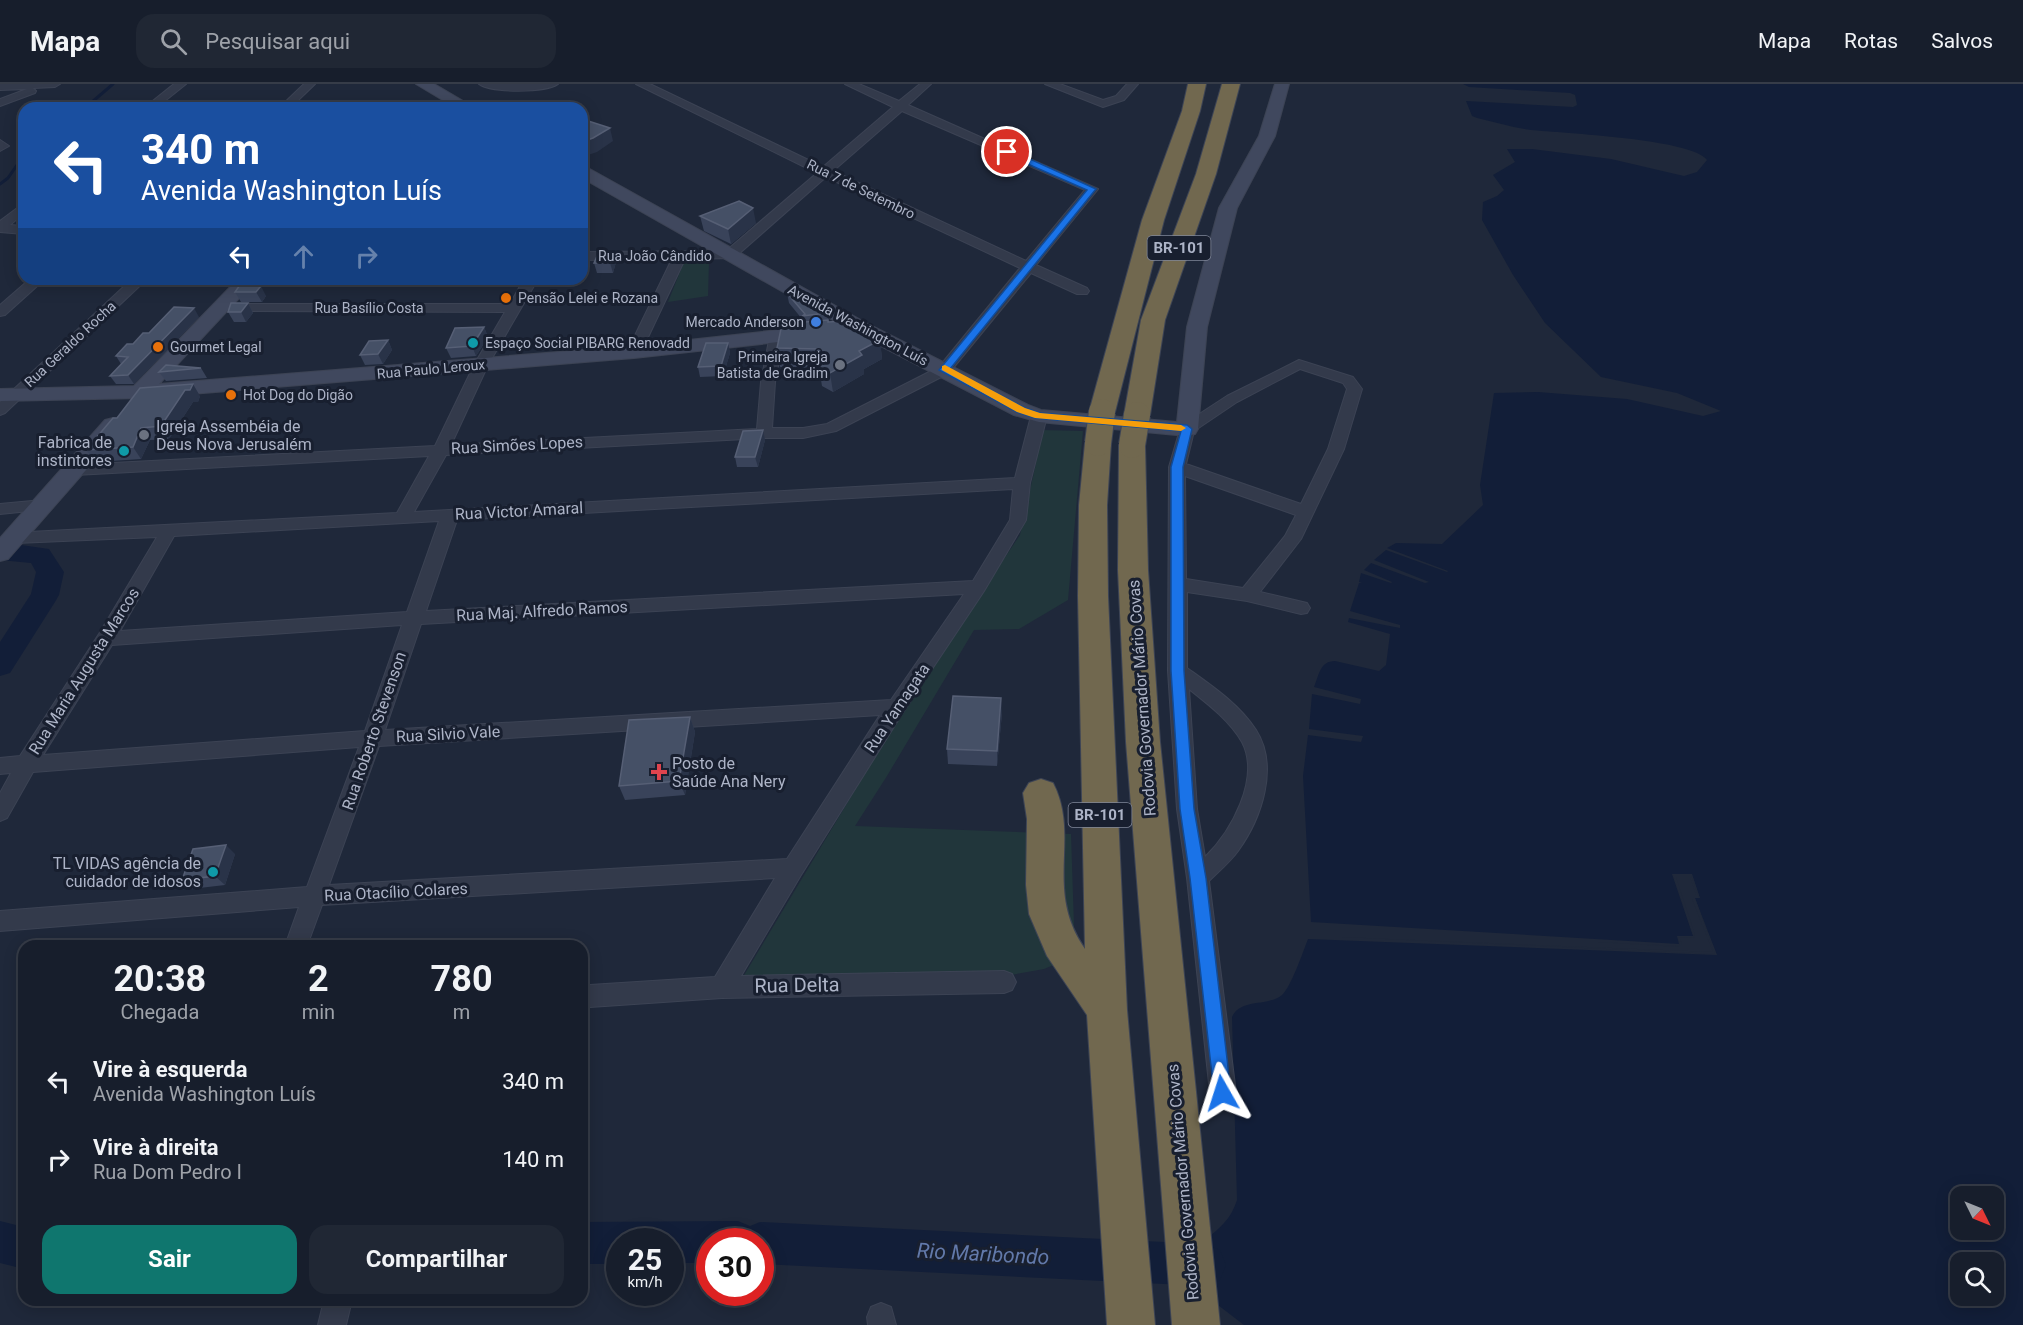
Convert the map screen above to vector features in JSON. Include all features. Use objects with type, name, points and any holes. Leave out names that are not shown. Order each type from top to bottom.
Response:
[{"type":"highway","name":"Rodovia Governador Mário Covas","points":[[1196,1325],[1143,742],[1132,570],[1117,429],[1153,220],[1191,111],[1197,84]]},
{"type":"highway","name":"Rodovia Governador Mário Covas","points":[[1131,1325],[1107,1010],[1093,596],[1093,505],[1153,320],[1206,174],[1231,84]]},
{"type":"highway","points":[[1041,793],[1046,810],[1046,901],[1054,929],[1107,1010]]},
{"type":"street","points":[[157,102],[181,84]]},
{"type":"street","points":[[290,102],[310,84]]},
{"type":"street","points":[[484,84],[509,88],[553,84]]},
{"type":"street","name":"Rua 7 de Setembro","points":[[641,84],[1082,291]]},
{"type":"street","points":[[850,84],[1092,189],[944,370]]},
{"type":"street","points":[[729,255],[926,84]]},
{"type":"street","points":[[1050,84],[1103,104],[1120,98],[1133,84]]},
{"type":"street","points":[[1222,1093],[1198,878],[1187,809],[1178,671],[1177,467],[1187,429],[1197,327],[1228,208],[1268,136],[1282,84]]},
{"type":"street","points":[[0,87],[49,85]]},
{"type":"street","points":[[0,103],[49,85]]},
{"type":"street","points":[[429,92],[453,102]]},
{"type":"street","points":[[0,143],[3,146],[0,148]]},
{"type":"street","name":"Avenida Washington Luís","points":[[588,174],[861,328],[1021,410],[1039,416],[1187,429]]},
{"type":"street","points":[[0,227],[18,212]]},
{"type":"street","points":[[0,227],[18,229]]},
{"type":"street","name":"Rua João Cândido","points":[[588,256],[729,255]]},
{"type":"street","points":[[634,352],[680,256]]},
{"type":"street","points":[[0,312],[31,285]]},
{"type":"street","name":"Rua Geraldo Rocha","points":[[0,410],[8,394],[133,285]]},
{"type":"street","points":[[7,546],[141,392],[242,285]]},
{"type":"street","points":[[403,517],[441,449],[481,364],[528,285]]},
{"type":"street","name":"Rua Basílio Costa","points":[[222,307],[515,308]]},
{"type":"street","name":"Rua Paulo Leroux","points":[[8,394],[141,392],[634,352],[777,335],[861,328]]},
{"type":"street","points":[[764,433],[768,382],[777,335]]},
{"type":"street","points":[[1187,429],[1232,399],[1293,366],[1306,364],[1348,380],[1355,389],[1336,449],[1292,539],[1246,595]]},
{"type":"street","name":"Rua Simões Lopes","points":[[75,470],[441,449],[803,433],[831,428],[944,370]]},
{"type":"street","name":"Rua Yamagata","points":[[722,987],[793,868],[896,707],[978,587],[1018,520],[1022,483],[1039,416]]},
{"type":"street","points":[[1177,467],[1305,512]]},
{"type":"street","name":"Rua Victor Amaral","points":[[7,546],[169,531],[1022,483]]},
{"type":"street","points":[[0,509],[43,505]]},
{"type":"street","name":"Rua Roberto Stevenson","points":[[298,940],[372,739],[450,515]]},
{"type":"street","name":"Rua Maria Augusta Marcos","points":[[0,812],[27,763],[106,639],[169,531]]},
{"type":"street","points":[[1177,584],[1246,595],[1302,608]]},
{"type":"street","name":"Rua Maj. Alfredo Ramos","points":[[106,639],[414,618],[978,587]]},
{"type":"street","points":[[1178,671],[1227,708],[1251,738],[1257,766],[1253,799],[1233,842],[1198,878]]},
{"type":"street","name":"Rua Silvio Vale","points":[[0,766],[372,739],[896,707]]},
{"type":"street","name":"Rua Otacílio Colares","points":[[0,921],[315,896],[793,868]]},
{"type":"street","name":"Rua Delta","points":[[590,996],[722,987],[1004,982]]},
{"type":"street","points":[[332,1325],[337,1306]]},
{"type":"green space","points":[[709,261],[708,296],[668,302],[684,262]]},
{"type":"green space","points":[[1040,430],[1083,431],[1068,600],[1019,629],[974,630],[855,826],[1071,834],[1075,956],[1044,969],[989,979],[743,977],[915,690],[1020,535],[1036,463]]},
{"type":"water","points":[[1463,84],[2023,84],[2023,1325],[1244,1325],[1218,1305],[1209,1237],[1226,1221],[1237,1200],[1232,1017],[1242,1007],[1276,999],[1282,995],[1293,977],[1308,939],[1717,955],[1695,898],[1700,898],[1692,874],[1672,874],[1693,936],[1677,936],[1679,944],[1311,922],[1303,776],[1308,735],[1361,742],[1363,736],[1309,729],[1312,694],[1360,704],[1361,699],[1314,687],[1326,663],[1335,661],[1379,671],[1386,665],[1390,634],[1348,622],[1349,618],[1400,628],[1400,625],[1350,611],[1359,583],[1362,583],[1359,582],[1361,573],[1392,582],[1364,570],[1371,563],[1425,583],[1429,582],[1374,560],[1386,550],[1448,571],[1387,548],[1396,543],[1442,544],[1483,505],[1480,485],[1494,393],[1538,392],[1627,399],[1703,416],[1721,411],[1677,393],[1601,377],[1545,323],[1513,275],[1482,220],[1483,202],[1504,190],[1493,175],[1515,162],[1507,149],[1532,149],[1611,159],[1684,176],[1697,172],[1707,160],[1697,153],[1653,142],[1531,130],[1477,118],[1472,116],[1466,101],[1573,107],[1577,105],[1575,95],[1469,87]]},
{"type":"pier","points":[[1673,875],[1691,875],[1699,898],[1695,898],[1715,954],[1341,937],[1713,952],[1692,899],[1696,895],[1690,877],[1676,877],[1695,935],[1694,938]]},
{"type":"pier","points":[[1678,937],[1694,938],[1680,939],[1682,944],[1680,946]]},
{"type":"pier","points":[[1597,942],[1680,946],[1679,947]]},
{"type":"building","points":[[588,121],[610,128],[588,140]]},
{"type":"building","points":[[739,201],[753,208],[728,229],[700,216]]},
{"type":"building","points":[[599,252],[614,252],[610,263],[594,263]]},
{"type":"building","points":[[240,285],[261,286],[256,292],[235,292]]},
{"type":"building","points":[[787,293],[827,313],[802,316],[805,314]]},
{"type":"building","points":[[231,303],[248,303],[241,312],[228,312]]},
{"type":"building","points":[[174,307],[194,308],[128,375],[110,376],[128,357],[116,356],[127,344],[133,344],[143,333],[149,333]]},
{"type":"building","points":[[828,320],[828,322],[845,321],[880,340],[859,351],[862,355],[830,373],[819,367],[818,349],[777,348],[782,324]]},
{"type":"building","points":[[484,327],[472,346],[446,348],[455,328]]},
{"type":"building","points":[[388,340],[378,354],[360,355],[369,341]]},
{"type":"building","points":[[706,343],[728,343],[721,366],[698,367]]},
{"type":"building","points":[[166,365],[201,368],[159,372]]},
{"type":"building","points":[[193,384],[190,390],[185,390],[161,426],[141,428],[133,447],[86,450],[113,418],[117,418],[140,388]]},
{"type":"building","points":[[763,430],[755,457],[735,457],[743,431]]},
{"type":"building","points":[[953,696],[1001,698],[997,751],[947,749]]},
{"type":"building","name":"Posto de Saúde Ana Nery","points":[[690,717],[679,781],[619,786],[629,720]]},
{"type":"building","points":[[226,845],[215,876],[182,880],[193,849]]},
{"type":"waterway","points":[[92,102],[113,84]]},
{"type":"waterway","points":[[0,184],[8,178],[18,164]]},
{"type":"waterway","name":"Rio Maribondo","points":[[0,551],[40,555],[50,572],[45,595],[0,665]]},
{"type":"waterway","name":"Rio Maribondo","points":[[0,1242],[18,1246]]},
{"type":"waterway","name":"Rio Maribondo","points":[[588,1243],[696,1242]]},
{"type":"waterway","name":"Rio Maribondo","points":[[774,1244],[1205,1265]]},
{"type":"slow traffic","points":[[945,368],[944,370],[1021,410],[1039,416],[1181,428]]},
{"type":"place","name":"Pensão Lelei e Rozana","points":[[506,298]]},
{"type":"place","name":"Mercado Anderson","points":[[816,322]]},
{"type":"place","name":"Espaço Social PIBARG Renovadd","points":[[473,343]]},
{"type":"place","name":"Gourmet Legal","points":[[158,347]]},
{"type":"place","name":"Primeira Igreja Batista de Gradim","points":[[840,365]]},
{"type":"place","name":"Hot Dog do Digão","points":[[231,395]]},
{"type":"place","name":"Igreja Assembéia de Deus Nova Jerusalém","points":[[144,435]]},
{"type":"place","name":"Fabrica de instintores","points":[[124,451]]},
{"type":"place","name":"Posto de Saúde Ana Nery","points":[[659,772]]},
{"type":"place","name":"TL VIDAS agência de cuidador de idosos","points":[[213,872]]},
{"type":"route","points":[[1007,152],[1092,189],[944,370],[1021,410],[1039,416],[1187,429],[1177,467],[1178,671],[1187,809],[1198,878],[1222,1093]]}]
